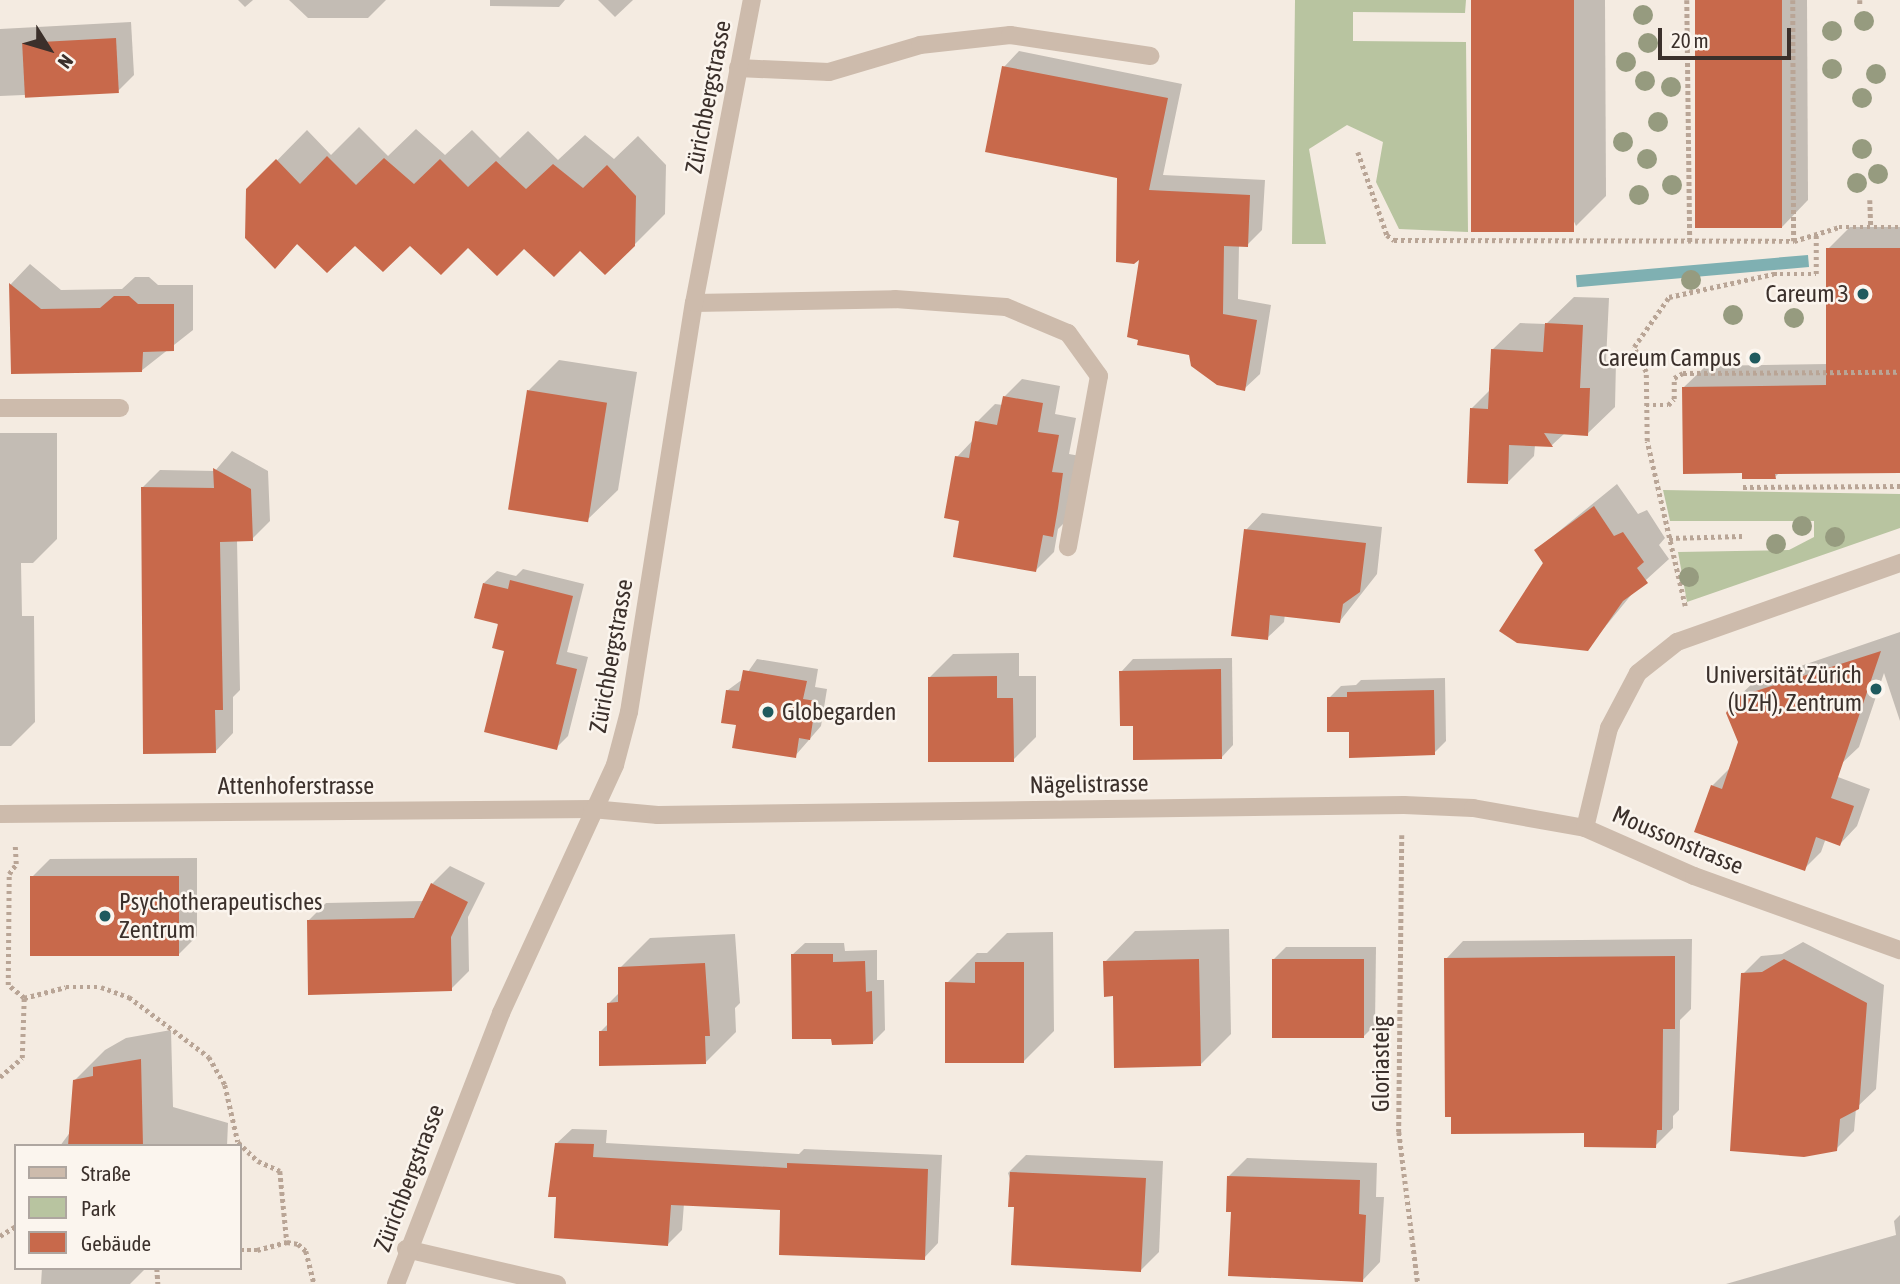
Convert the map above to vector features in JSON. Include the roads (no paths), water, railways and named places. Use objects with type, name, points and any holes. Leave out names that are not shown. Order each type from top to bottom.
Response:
[{"type":"street","name":"Zürichbergstrasse","points":[[396,1284],[406,1249],[501,1013],[592,809],[615,765],[629,712],[694,303],[752,0]]},
{"type":"street","points":[[738,68],[829,72],[920,45],[1010,35],[1150,56]]},
{"type":"street","points":[[694,303],[895,299],[1006,307],[1068,333],[1100,376],[1068,548]]},
{"type":"street","points":[[0,408],[120,408]]},
{"type":"street","name":"Moussonstrasse","points":[[1900,563],[1677,642],[1638,673],[1609,728],[1586,828],[1694,876],[1900,950]]},
{"type":"street","name":"Nägelistrasse","points":[[592,809],[658,815],[1404,804],[1492,810],[1586,828]]},
{"type":"street","name":"Attenhoferstrasse","points":[[0,814],[592,809]]},
{"type":"street","points":[[406,1249],[558,1284]]},
{"type":"water","points":[[1808,255],[1809,267],[1577,287],[1576,275]]},
{"type":"place","name":"Careum 3","points":[[1863,294]]},
{"type":"place","name":"Careum Campus","points":[[1755,358]]},
{"type":"place","name":"Universität Zürich (UZH), Zentrum","points":[[1876,689]]},
{"type":"place","name":"Globegarden","points":[[768,712]]},
{"type":"place","name":"Psychotherapeutisches Zentrum","points":[[105,916]]}]
